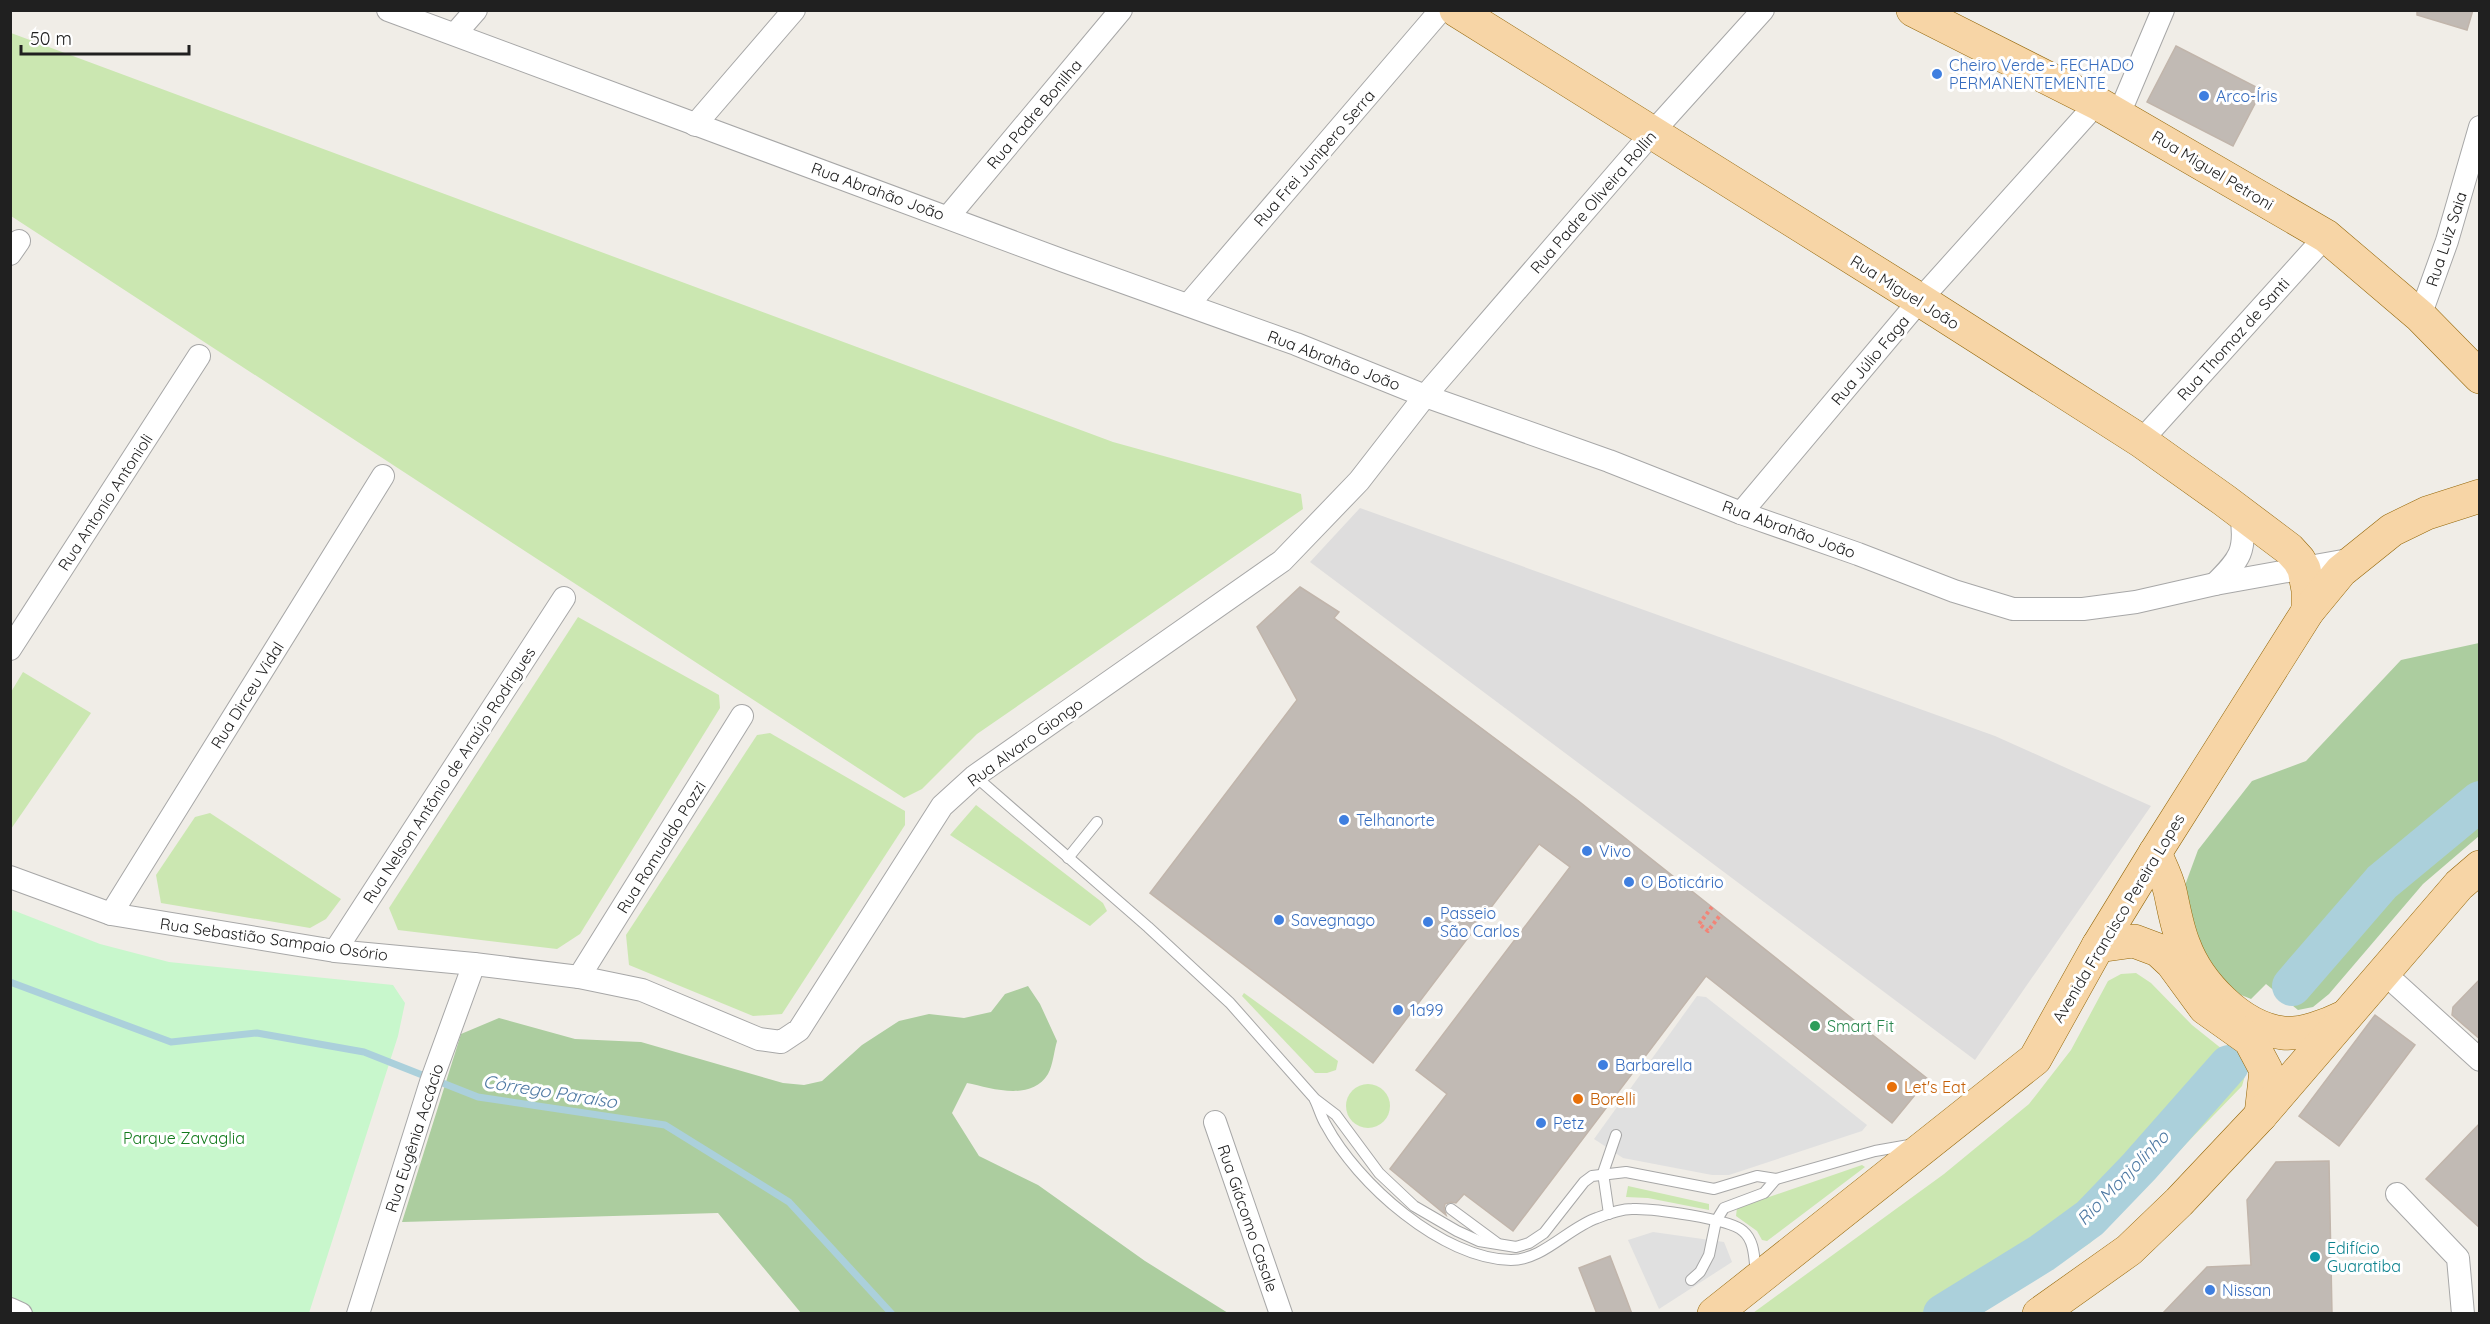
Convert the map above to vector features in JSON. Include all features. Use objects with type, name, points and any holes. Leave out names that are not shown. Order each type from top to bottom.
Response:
[{"type":"main road","name":"Rua Miguel João","points":[[1456,10],[2141,441],[2289,549],[2304,569]]},
{"type":"main road","name":"Rua Miguel Petroni","points":[[1918,12],[2108,108],[2326,236],[2420,315],[2480,377]]},
{"type":"main road","name":"Avenida Francisco Pereira Lopes","points":[[1714,1314],[2035,1059],[2098,946],[2308,611],[2354,559],[2392,530],[2427,513],[2480,496]]},
{"type":"main road","points":[[2304,569],[2308,611]]},
{"type":"main road","points":[[2155,853],[2169,889],[2184,945],[2205,982],[2219,999],[2258,1025],[2283,1034],[2325,1027],[2344,1017]]},
{"type":"main road","points":[[2039,1314],[2129,1250],[2179,1202],[2261,1115],[2459,885],[2480,867]]},
{"type":"main road","points":[[2098,946],[2134,941],[2158,950],[2172,963],[2205,1008],[2250,1040],[2266,1070],[2261,1115]]},
{"type":"street","name":"Rua Abrahão João","points":[[388,10],[695,125],[1296,344],[1425,396],[1609,461],[1741,513],[1954,591],[2013,609],[2083,609],[2136,602],[2215,584],[2354,559]]},
{"type":"street","points":[[455,34],[476,10]]},
{"type":"street","points":[[695,125],[794,10]]},
{"type":"street","name":"Rua Padre Bonilha","points":[[948,217],[1121,10]]},
{"type":"street","name":"Rua Frei Junipero Serra","points":[[1188,305],[1441,10]]},
{"type":"street","name":"Rua Padre Oliveira Rollin","points":[[1425,396],[1652,133],[1763,10]]},
{"type":"street","name":"Rua Júlio Faga","points":[[1741,513],[1920,300],[2108,108],[2163,10]]},
{"type":"street","name":"Rua Luiz Saia","points":[[2420,315],[2447,241],[2480,127]]},
{"type":"street","name":"Rua Thomaz de Santi","points":[[2141,441],[2326,236]]},
{"type":"street","name":"Rua Antonio Antonioli","points":[[10,649],[199,356]]},
{"type":"street","name":"Rua Alvaro Giongo","points":[[579,977],[642,990],[759,1039],[781,1042],[799,1030],[942,806],[975,776],[1282,561],[1359,481],[1425,396]]},
{"type":"street","name":"Rua Dirceu Vidal","points":[[111,914],[382,476]]},
{"type":"street","points":[[2215,584],[2234,565],[2243,551],[2244,532],[2241,514]]},
{"type":"street","name":"Rua Nelson Antônio de Araújo Rodrigues","points":[[335,951],[564,598]]},
{"type":"street","name":"Rua Romualdo Pozzi","points":[[579,977],[742,716]]},
{"type":"street","name":"Rua Sebastião Sampaio Osório","points":[[10,877],[111,914],[335,951],[474,964],[579,977]]},
{"type":"street","name":"Rua Eugênia Accácio","points":[[358,1314],[431,1082],[474,964]]},
{"type":"street","points":[[2383,972],[2480,1060]]},
{"type":"street","name":"Rua Giácomo Casale","points":[[1215,1122],[1281,1314]]},
{"type":"street","points":[[2397,1194],[2458,1258],[2463,1314]]},
{"type":"street","points":[[10,1309],[21,1314]]},
{"type":"lane","points":[[975,776],[1148,927],[1230,1003],[1315,1099],[1336,1115],[1378,1173],[1414,1206],[1479,1241],[1516,1247],[1529,1243],[1544,1233],[1584,1182],[1592,1176],[1604,1173],[1626,1172],[1714,1189],[1757,1176],[1776,1179],[1875,1151],[1934,1141]]},
{"type":"lane","points":[[1068,858],[1097,822]]},
{"type":"lane","points":[[1315,1099],[1326,1125],[1349,1159],[1392,1204],[1420,1226],[1468,1250],[1513,1260],[1536,1254],[1594,1218],[1629,1209],[1650,1209],[1716,1221],[1743,1230],[1752,1245],[1757,1282]]},
{"type":"lane","points":[[1610,1214],[1604,1173],[1616,1135]]},
{"type":"lane","points":[[1691,1280],[1700,1272],[1709,1255],[1716,1221],[1724,1208],[1764,1193],[1776,1179]]},
{"type":"lane","points":[[1451,1209],[1501,1245]]},
{"type":"path","points":[[1712,907],[1699,924],[1708,931],[1721,914]]},
{"type":"shaded area","points":[[1360,508],[1995,736],[2151,806],[1975,1060],[1310,562]]},
{"type":"shaded area","points":[[1697,996],[1706,997],[1867,1125],[1862,1131],[1729,1175],[1712,1175],[1623,1158],[1594,1139]]},
{"type":"shaded area","points":[[1653,1232],[1724,1242],[1732,1262],[1659,1309],[1628,1240]]},
{"type":"green space","points":[[11,33],[1113,442],[1301,494],[1303,509],[977,734],[922,789],[904,798],[11,216]]},
{"type":"green space","points":[[578,617],[719,695],[720,708],[580,934],[557,949],[398,930],[389,908]]},
{"type":"green space","points":[[2479,643],[2479,836],[2423,884],[2329,994],[2313,1007],[2298,1010],[2266,984],[2251,999],[2224,988],[2202,960],[2184,888],[2198,850],[2252,781],[2306,761],[2401,660]]},
{"type":"green space","points":[[23,672],[91,713],[11,829],[11,692]]},
{"type":"green space","points":[[770,733],[905,811],[905,825],[782,1014],[753,1016],[629,965],[626,935],[757,735]]},
{"type":"green space","points":[[976,805],[1103,903],[1107,911],[1090,926],[950,835]]},
{"type":"green space","points":[[210,813],[341,899],[326,919],[310,928],[161,903],[156,875],[195,817]]},
{"type":"green space","name":"Parque Zavaglia","points":[[10,909],[100,944],[169,962],[393,985],[405,1003],[398,1036],[309,1313],[36,1314],[11,1303]]},
{"type":"green space","points":[[2136,973],[2151,983],[2192,1025],[2247,1069],[2242,1086],[2090,1243],[1982,1313],[1753,1313],[1944,1174],[2029,1104],[2071,1050],[2108,981],[2121,974]]},
{"type":"green space","points":[[1028,986],[1040,1004],[1057,1041],[1048,1074],[1041,1083],[1021,1090],[999,1090],[967,1083],[952,1113],[979,1156],[1038,1185],[1145,1261],[1228,1313],[801,1313],[718,1213],[402,1222],[461,1034],[499,1018],[575,1039],[641,1042],[783,1083],[804,1085],[822,1081],[862,1045],[899,1021],[929,1014],[964,1018],[991,1012],[1005,994]]},
{"type":"green space","points":[[1244,993],[1338,1061],[1336,1070],[1315,1073],[1242,996]]},
{"type":"green space","points":[[1368,1084],[1383,1091],[1390,1106],[1383,1121],[1368,1128],[1353,1121],[1346,1106],[1353,1091]]},
{"type":"green space","points":[[1862,1165],[1865,1167],[1767,1241],[1762,1240],[1757,1231],[1736,1216],[1737,1208]]},
{"type":"green space","points":[[1628,1186],[1709,1204],[1709,1210],[1648,1198],[1626,1197]]},
{"type":"building","points":[[2417,10],[2473,10],[2467,30],[2417,15]]},
{"type":"building","name":"Arco-Íris","points":[[2176,46],[2262,90],[2233,146],[2147,102]]},
{"type":"building","points":[[1300,587],[1339,612],[1334,618],[1576,799],[1928,1079],[1892,1123],[1706,976],[1513,1231],[1464,1194],[1456,1203],[1445,1204],[1446,1215],[1390,1169],[1447,1094],[1416,1070],[1570,867],[1539,844],[1373,1063],[1150,893],[1297,700],[1257,627]]},
{"type":"building","points":[[2480,979],[2480,1039],[2452,1015],[2453,1007]]},
{"type":"building","points":[[2375,1015],[2415,1045],[2339,1146],[2299,1116]]},
{"type":"building","points":[[2480,1123],[2480,1228],[2426,1179]]},
{"type":"building","name":"Edifício Guaratiba","points":[[2329,1161],[2332,1314],[2162,1314],[2207,1267],[2251,1265],[2247,1200],[2276,1162]]},
{"type":"building","points":[[1610,1256],[1632,1314],[1597,1314],[1579,1268]]},
{"type":"waterway","name":"Rio Monjolinho","points":[[2292,986],[2382,882],[2480,801]]},
{"type":"waterway","name":"Córrego Paraíso","points":[[10,982],[171,1042],[257,1033],[364,1052],[478,1097],[665,1125],[789,1202],[892,1314]]},
{"type":"waterway","name":"Rio Monjolinho","points":[[1943,1314],[2042,1253],[2090,1218],[2139,1167],[2229,1065]]},
{"type":"place","name":"Cheiro Verde - FECHADO PERMANENTEMENTE","points":[[1937,74]]},
{"type":"place","name":"Arco-Íris","points":[[2204,96]]},
{"type":"place","name":"Telhanorte","points":[[1344,820]]},
{"type":"place","name":"Vivo","points":[[1587,851]]},
{"type":"place","name":"O Boticário","points":[[1629,882]]},
{"type":"place","name":"Savegnago","points":[[1279,920]]},
{"type":"place","name":"Passeio São Carlos","points":[[1428,922]]},
{"type":"place","name":"1a99","points":[[1398,1010]]},
{"type":"place","name":"Smart Fit","points":[[1815,1026]]},
{"type":"place","name":"Barbarella","points":[[1603,1065]]},
{"type":"place","name":"Let's Eat","points":[[1892,1087]]},
{"type":"place","name":"Borelli","points":[[1578,1099]]},
{"type":"place","name":"Petz","points":[[1541,1123]]},
{"type":"place","name":"Edifício Guaratiba","points":[[2315,1257]]},
{"type":"place","name":"Nissan","points":[[2210,1290]]}]
